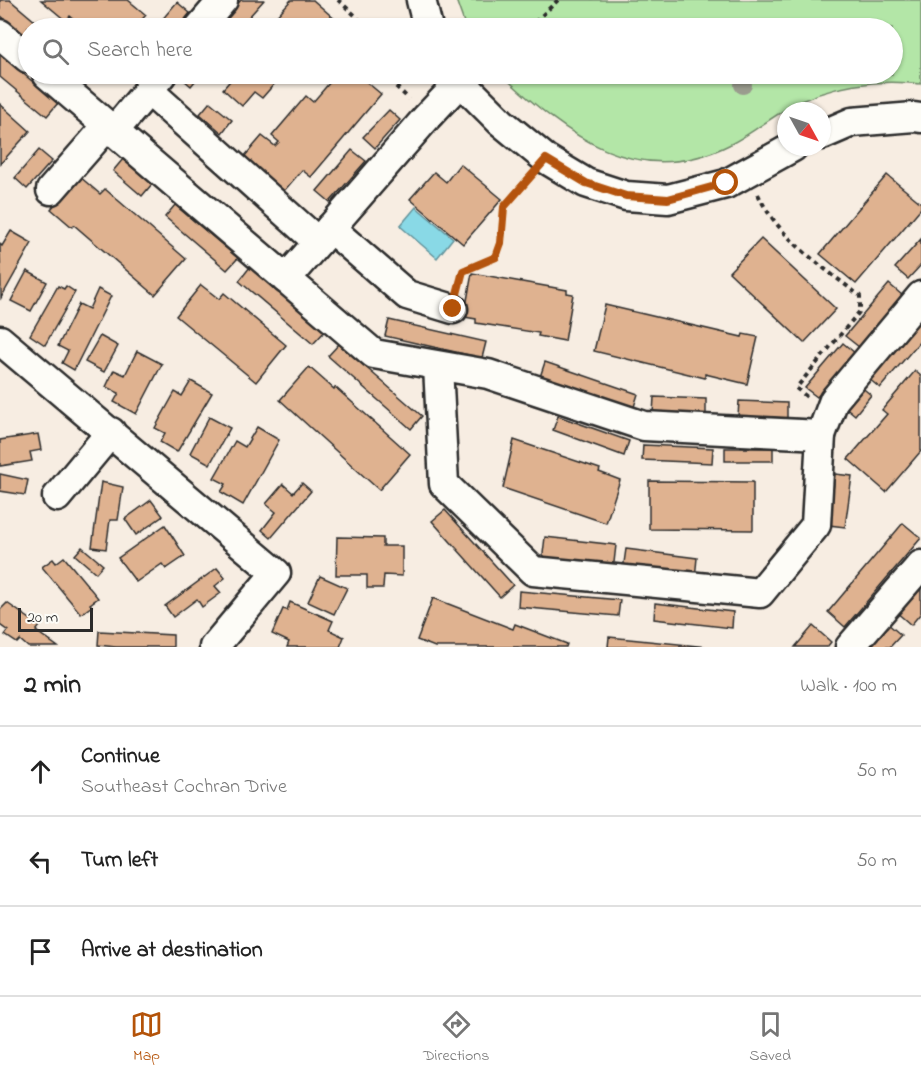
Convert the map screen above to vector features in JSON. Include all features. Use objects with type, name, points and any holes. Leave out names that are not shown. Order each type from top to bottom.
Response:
[{"type":"street","points":[[208,18],[223,0]]},
{"type":"street","points":[[421,0],[426,18]]},
{"type":"street","points":[[0,34],[18,49]]},
{"type":"street","points":[[58,84],[374,354],[488,374],[644,426],[825,425]]},
{"type":"street","points":[[51,190],[153,84]]},
{"type":"street","points":[[157,84],[324,235],[406,295],[453,309]]},
{"type":"street","points":[[286,279],[427,117],[452,84]]},
{"type":"street","points":[[463,84],[501,122],[546,159],[586,183],[626,196],[668,199],[726,183],[777,156]]},
{"type":"street","points":[[831,131],[852,122],[921,118]]},
{"type":"street","points":[[438,366],[444,484],[533,571],[760,593],[816,525],[825,425],[834,399],[921,296]]},
{"type":"street","points":[[0,340],[276,573],[214,647]]},
{"type":"street","points":[[57,497],[111,432]]},
{"type":"street","points":[[850,647],[921,565]]},
{"type":"path","points":[[338,0],[358,18]]},
{"type":"path","points":[[539,18],[558,0]]},
{"type":"path","points":[[393,84],[427,117]]},
{"type":"path","points":[[453,309],[463,271],[496,257],[501,243],[504,207],[546,159]]},
{"type":"path","points":[[748,171],[763,204],[795,244],[860,296],[860,312],[796,388],[812,401],[812,412],[825,425]]},
{"type":"green space","points":[[456,0],[921,0],[921,84],[903,83],[903,18],[462,18]]},
{"type":"green space","points":[[512,84],[864,84],[836,89],[799,102],[777,102],[777,115],[731,144],[697,157],[665,162],[634,159],[606,150],[578,136]]},
{"type":"water","points":[[416,207],[453,238],[437,258],[400,226]]},
{"type":"building","points":[[0,0],[10,0],[31,18],[18,18],[18,30],[0,15]]},
{"type":"building","points":[[41,0],[128,0],[146,15],[143,18],[72,18],[70,16],[62,18]]},
{"type":"building","points":[[241,0],[264,0],[248,18],[225,18]]},
{"type":"building","points":[[291,0],[313,0],[334,18],[275,18]]},
{"type":"building","points":[[177,2],[190,13],[186,18],[163,18]]},
{"type":"building","points":[[0,54],[18,69],[18,84],[36,84],[58,103],[47,116],[0,77]]},
{"type":"building","points":[[227,84],[274,84],[262,98],[254,92],[242,106],[223,89]]},
{"type":"building","points":[[328,84],[369,84],[381,94],[311,177],[302,170],[284,191],[244,157],[262,136],[275,146],[279,142],[272,136],[306,96],[313,102]]},
{"type":"building","points":[[210,102],[232,120],[222,133],[200,114]]},
{"type":"building","points":[[0,104],[30,131],[0,164]]},
{"type":"building","points":[[389,110],[400,120],[375,148],[363,137]]},
{"type":"building","points":[[39,150],[52,161],[27,189],[15,178]]},
{"type":"building","points":[[352,150],[366,161],[330,202],[317,191]]},
{"type":"building","points":[[123,159],[152,184],[142,196],[113,171]]},
{"type":"building","points":[[460,164],[502,199],[463,244],[410,199],[434,172],[446,182]]},
{"type":"building","points":[[887,175],[921,203],[921,208],[856,284],[820,254]]},
{"type":"building","points":[[79,176],[100,194],[105,189],[186,259],[155,295],[74,225],[72,227],[51,209]]},
{"type":"building","points":[[175,205],[238,258],[227,270],[165,217]]},
{"type":"building","points":[[11,231],[32,243],[1,298],[0,244],[2,246]]},
{"type":"building","points":[[761,239],[836,309],[804,343],[729,272]]},
{"type":"building","points":[[921,239],[921,265],[908,279],[895,268]]},
{"type":"building","points":[[250,267],[325,331],[313,344],[239,281]]},
{"type":"building","points":[[27,271],[47,282],[31,311],[11,301]]},
{"type":"building","points":[[472,273],[567,290],[567,293],[573,294],[565,341],[538,336],[539,333],[476,323],[476,319],[464,317]]},
{"type":"building","points":[[889,284],[902,295],[859,347],[845,336]]},
{"type":"building","points":[[201,285],[219,299],[224,293],[286,345],[256,382],[176,316]]},
{"type":"building","points":[[58,286],[64,289],[66,286],[75,292],[45,345],[30,335]]},
{"type":"building","points":[[98,289],[111,296],[74,370],[62,363],[68,351],[58,346],[79,304],[89,309]]},
{"type":"building","points":[[605,305],[742,337],[743,334],[758,337],[747,384],[705,374],[705,378],[594,351]]},
{"type":"building","points":[[918,319],[921,322],[921,340],[880,388],[868,378]]},
{"type":"building","points":[[389,320],[486,342],[482,358],[385,336]]},
{"type":"building","points":[[100,336],[118,346],[104,372],[85,362]]},
{"type":"building","points":[[843,343],[855,353],[817,397],[805,388]]},
{"type":"building","points":[[339,344],[422,416],[411,429],[328,356]]},
{"type":"building","points":[[137,351],[162,364],[136,414],[114,402],[119,393],[106,387],[114,370],[125,375]]},
{"type":"building","points":[[545,362],[638,394],[633,410],[540,377]]},
{"type":"building","points":[[309,367],[334,389],[335,387],[410,454],[379,490],[280,400]]},
{"type":"building","points":[[915,371],[921,376],[921,451],[886,492],[848,459],[887,414],[882,410]]},
{"type":"building","points":[[191,381],[212,393],[177,452],[160,442],[165,433],[155,428],[175,392],[182,396]]},
{"type":"building","points":[[859,385],[871,395],[855,415],[843,405]]},
{"type":"building","points":[[654,397],[706,399],[706,416],[653,414]]},
{"type":"building","points":[[739,401],[787,403],[787,418],[738,416]]},
{"type":"building","points":[[558,416],[629,441],[624,456],[553,430]]},
{"type":"building","points":[[209,417],[230,428],[210,464],[190,453]]},
{"type":"building","points":[[257,427],[279,440],[243,505],[221,492],[226,484],[214,478],[235,441],[245,447]]},
{"type":"building","points":[[38,434],[41,450],[30,452],[32,461],[0,466],[0,440]]},
{"type":"building","points":[[514,440],[600,469],[599,472],[620,480],[606,523],[503,488]]},
{"type":"building","points":[[643,445],[713,448],[712,463],[642,460]]},
{"type":"building","points":[[725,448],[773,448],[773,461],[725,461]]},
{"type":"building","points":[[0,474],[28,480],[25,495],[0,491]]},
{"type":"building","points":[[835,474],[852,476],[845,527],[829,525]]},
{"type":"building","points":[[649,481],[753,482],[753,530],[649,529]]},
{"type":"building","points":[[101,482],[123,487],[118,520],[110,520],[106,549],[92,547]]},
{"type":"building","points":[[302,483],[311,491],[271,538],[262,530],[276,512],[266,504],[283,484],[293,493]]},
{"type":"building","points":[[151,500],[163,516],[136,535],[125,519]]},
{"type":"building","points":[[445,510],[513,585],[500,597],[432,521]]},
{"type":"building","points":[[903,523],[921,538],[845,627],[828,612]]},
{"type":"building","points":[[165,525],[185,556],[166,569],[162,564],[136,582],[118,558]]},
{"type":"building","points":[[337,537],[383,538],[383,546],[402,546],[402,576],[384,575],[383,588],[367,588],[367,575],[336,575]]},
{"type":"building","points":[[545,537],[616,545],[613,571],[542,562]]},
{"type":"building","points":[[82,547],[103,565],[96,573],[75,555]]},
{"type":"building","points":[[626,549],[697,558],[695,578],[623,570]]},
{"type":"building","points":[[64,557],[98,598],[81,614],[42,567],[53,559],[56,563]]},
{"type":"building","points":[[217,568],[225,578],[215,586],[221,593],[202,607],[197,599],[173,617],[165,606]]},
{"type":"building","points":[[320,576],[347,588],[334,614],[308,602]]},
{"type":"building","points":[[921,580],[921,613],[911,625],[895,611]]},
{"type":"building","points":[[519,591],[620,600],[618,616],[518,607]]},
{"type":"building","points":[[433,598],[513,629],[515,624],[567,644],[566,647],[435,647],[417,640]]},
{"type":"building","points":[[290,602],[333,621],[329,630],[344,637],[340,647],[287,647],[289,642],[272,634],[283,609],[287,610]]},
{"type":"building","points":[[7,603],[40,626],[36,631],[58,647],[28,647],[20,640],[17,643],[5,635],[8,631],[0,625],[0,610]]},
{"type":"building","points":[[655,603],[733,612],[732,628],[654,619]]},
{"type":"building","points":[[887,623],[901,635],[890,647],[867,647]]},
{"type":"building","points":[[813,626],[831,642],[827,647],[795,647]]},
{"type":"building","points":[[99,631],[173,635],[173,647],[98,645]]},
{"type":"building","points":[[609,637],[708,647],[608,647]]},
{"type":"route","points":[[453,309],[463,271],[496,257],[501,243],[504,207],[546,159],[586,183],[626,196],[668,199],[726,183]]}]
